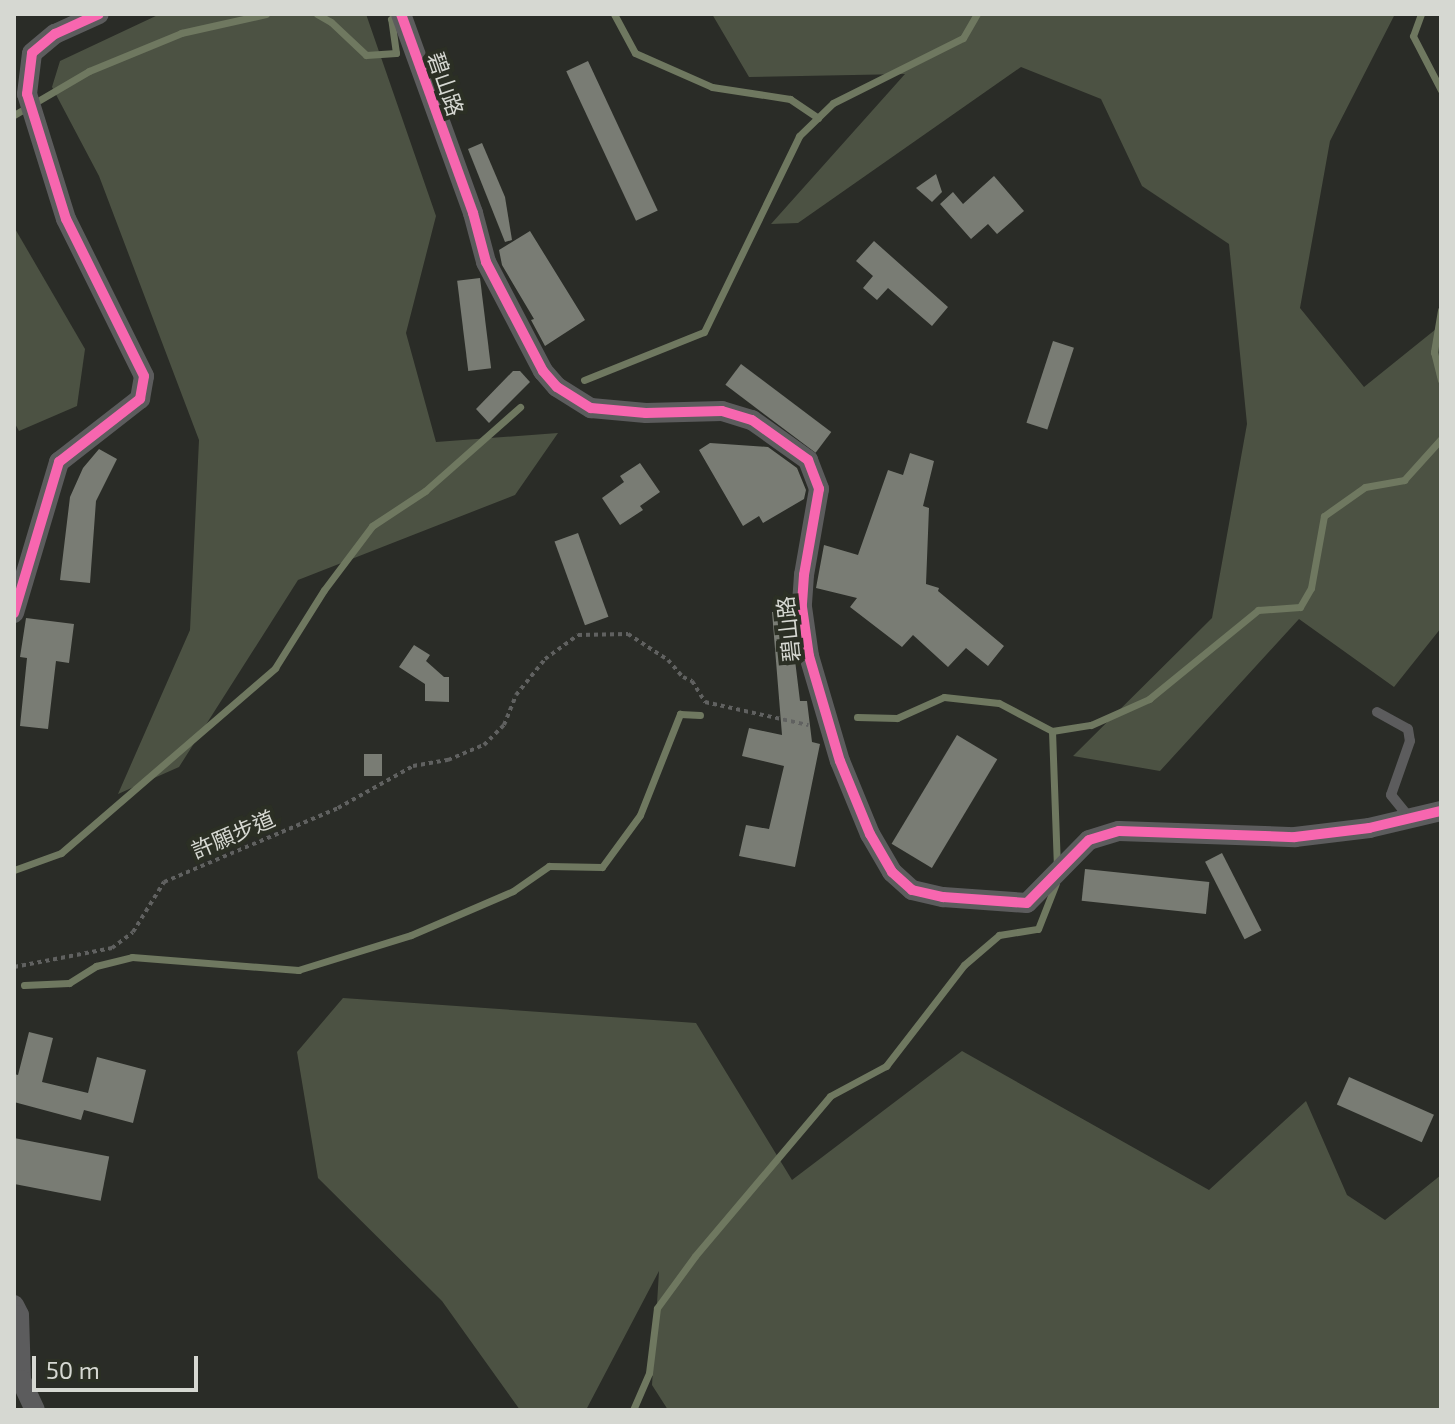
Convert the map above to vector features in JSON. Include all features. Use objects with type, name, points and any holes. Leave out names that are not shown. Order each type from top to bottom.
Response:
[{"type":"street","points":[[14,613],[59,462],[140,399],[144,376],[66,219],[27,94],[32,53],[55,34],[99,14]]},
{"type":"street","name":"碧山路","points":[[401,14],[473,213],[486,262],[543,371],[557,387],[591,408],[646,413],[722,411],[737,415],[752,420],[808,460],[819,489],[804,575],[802,607],[809,656],[829,728],[870,834],[892,872],[912,890],[943,897],[1027,903],[1089,840],[1119,831],[1295,837],[1369,828],[1441,811]]},
{"type":"street","points":[[14,1305],[19,1315],[21,1380],[35,1410]]},
{"type":"lane","points":[[1377,712],[1408,729],[1410,741],[1391,795],[1409,817]]},
{"type":"green space","points":[[160,14],[366,14],[436,216],[406,333],[436,442],[558,433],[515,495],[298,580],[179,767],[118,794],[190,630],[199,440],[99,176],[52,87],[60,61]]},
{"type":"green space","points":[[712,14],[1395,14],[1330,141],[1300,308],[1364,387],[1441,325],[1441,628],[1394,687],[1299,619],[1160,771],[1073,756],[1212,618],[1247,424],[1229,244],[1142,186],[1101,99],[1021,67],[798,223],[771,224],[905,74],[749,77]]},
{"type":"green space","points":[[14,227],[85,349],[77,406],[19,431],[14,422]]},
{"type":"green space","points":[[343,998],[696,1023],[792,1180],[962,1051],[1209,1190],[1306,1101],[1347,1195],[1385,1220],[1441,1175],[1441,1410],[668,1410],[652,1385],[659,1271],[586,1410],[520,1410],[442,1301],[318,1178],[297,1052]]},
{"type":"building","points":[[588,61],[658,211],[636,221],[566,71]]},
{"type":"building","points":[[482,143],[505,197],[512,240],[505,242],[468,149]]},
{"type":"building","points":[[936,174],[942,192],[932,202],[916,188]]},
{"type":"building","points":[[994,176],[1024,211],[997,234],[988,224],[971,239],[940,204],[953,192],[963,204]]},
{"type":"building","points":[[530,231],[585,320],[545,346],[531,320],[534,319],[502,265],[499,250]]},
{"type":"building","points":[[874,241],[948,307],[932,326],[888,288],[877,300],[863,288],[873,276],[856,261]]},
{"type":"building","points":[[480,278],[491,368],[468,371],[457,281]]},
{"type":"building","points":[[1053,341],[1074,348],[1047,430],[1026,423]]},
{"type":"building","points":[[741,364],[831,432],[816,453],[725,385]]},
{"type":"building","points":[[513,371],[520,371],[530,382],[489,423],[476,409]]},
{"type":"building","points":[[710,443],[768,447],[797,468],[806,490],[804,499],[763,523],[759,516],[743,526],[699,450]]},
{"type":"building","points":[[99,449],[117,459],[96,501],[90,583],[60,580],[70,497],[83,468]]},
{"type":"building","points":[[910,453],[934,461],[923,506],[929,508],[926,584],[939,588],[938,591],[1004,646],[988,666],[966,648],[948,667],[913,635],[902,647],[850,607],[857,598],[816,588],[824,545],[858,555],[888,470],[903,475]]},
{"type":"building","points":[[640,463],[660,492],[640,506],[643,510],[620,525],[602,498],[624,482],[620,476]]},
{"type":"building","points":[[578,533],[608,617],[585,625],[555,542]]},
{"type":"building","points":[[789,611],[800,701],[807,701],[812,742],[820,744],[795,867],[739,856],[746,825],[769,829],[784,766],[742,756],[749,728],[782,735],[772,612]]},
{"type":"building","points":[[26,618],[74,624],[69,663],[56,661],[48,729],[20,726],[27,658],[20,657]]},
{"type":"building","points":[[414,645],[430,655],[426,661],[444,677],[449,677],[449,702],[425,701],[425,684],[399,667]]},
{"type":"building","points":[[957,735],[997,759],[932,868],[892,844]]},
{"type":"building","points":[[364,754],[382,754],[382,776],[364,776]]},
{"type":"building","points":[[1222,853],[1261,931],[1245,939],[1205,862]]},
{"type":"building","points":[[1085,869],[1209,882],[1206,914],[1082,901]]},
{"type":"building","points":[[29,1032],[53,1038],[42,1082],[88,1093],[97,1057],[146,1070],[133,1123],[84,1110],[81,1120],[14,1102],[14,1074],[18,1075]]},
{"type":"building","points":[[1349,1077],[1434,1115],[1422,1142],[1337,1104]]},
{"type":"building","points":[[14,1138],[109,1157],[101,1201],[14,1184]]},
{"type":"waterway","points":[[14,115],[89,71],[181,33],[266,14]]},
{"type":"waterway","points":[[317,14],[331,22],[366,55],[396,53],[391,19],[398,15]]},
{"type":"waterway","points":[[614,14],[635,53],[712,87],[790,99],[818,118]]},
{"type":"waterway","points":[[584,380],[704,332],[799,136],[833,103],[963,38],[977,14]]},
{"type":"waterway","points":[[1421,14],[1413,36],[1441,90]]},
{"type":"waterway","points":[[1441,310],[1434,352],[1441,380]]},
{"type":"waterway","points":[[14,870],[61,853],[275,668],[324,590],[372,526],[425,491],[520,407]]},
{"type":"waterway","points":[[857,717],[897,718],[944,697],[999,703],[1052,731],[1091,725],[1149,699],[1258,610],[1300,607],[1311,588],[1324,516],[1365,487],[1404,480],[1441,439]]},
{"type":"waterway","points":[[24,985],[69,983],[96,966],[132,957],[298,970],[411,935],[513,891],[549,866],[602,867],[640,815],[680,714],[700,715]]},
{"type":"waterway","points":[[1052,731],[1057,867]]},
{"type":"waterway","points":[[633,1410],[649,1373],[657,1308],[695,1256],[830,1096],[886,1066],[964,965],[999,935],[1038,929],[1056,883]]},
{"type":"cycle path","points":[[14,613],[59,462],[140,399],[144,376],[66,219],[27,94],[32,53],[55,34],[99,14]]},
{"type":"cycle path","points":[[401,14],[473,213],[486,262],[543,371],[557,387],[591,408],[646,413],[722,411],[752,420],[808,460],[819,489],[804,575],[802,607],[809,656],[840,761],[870,834],[892,872],[912,890],[943,897],[1027,903],[1089,840],[1119,831],[1295,837],[1369,828],[1441,811]]}]
